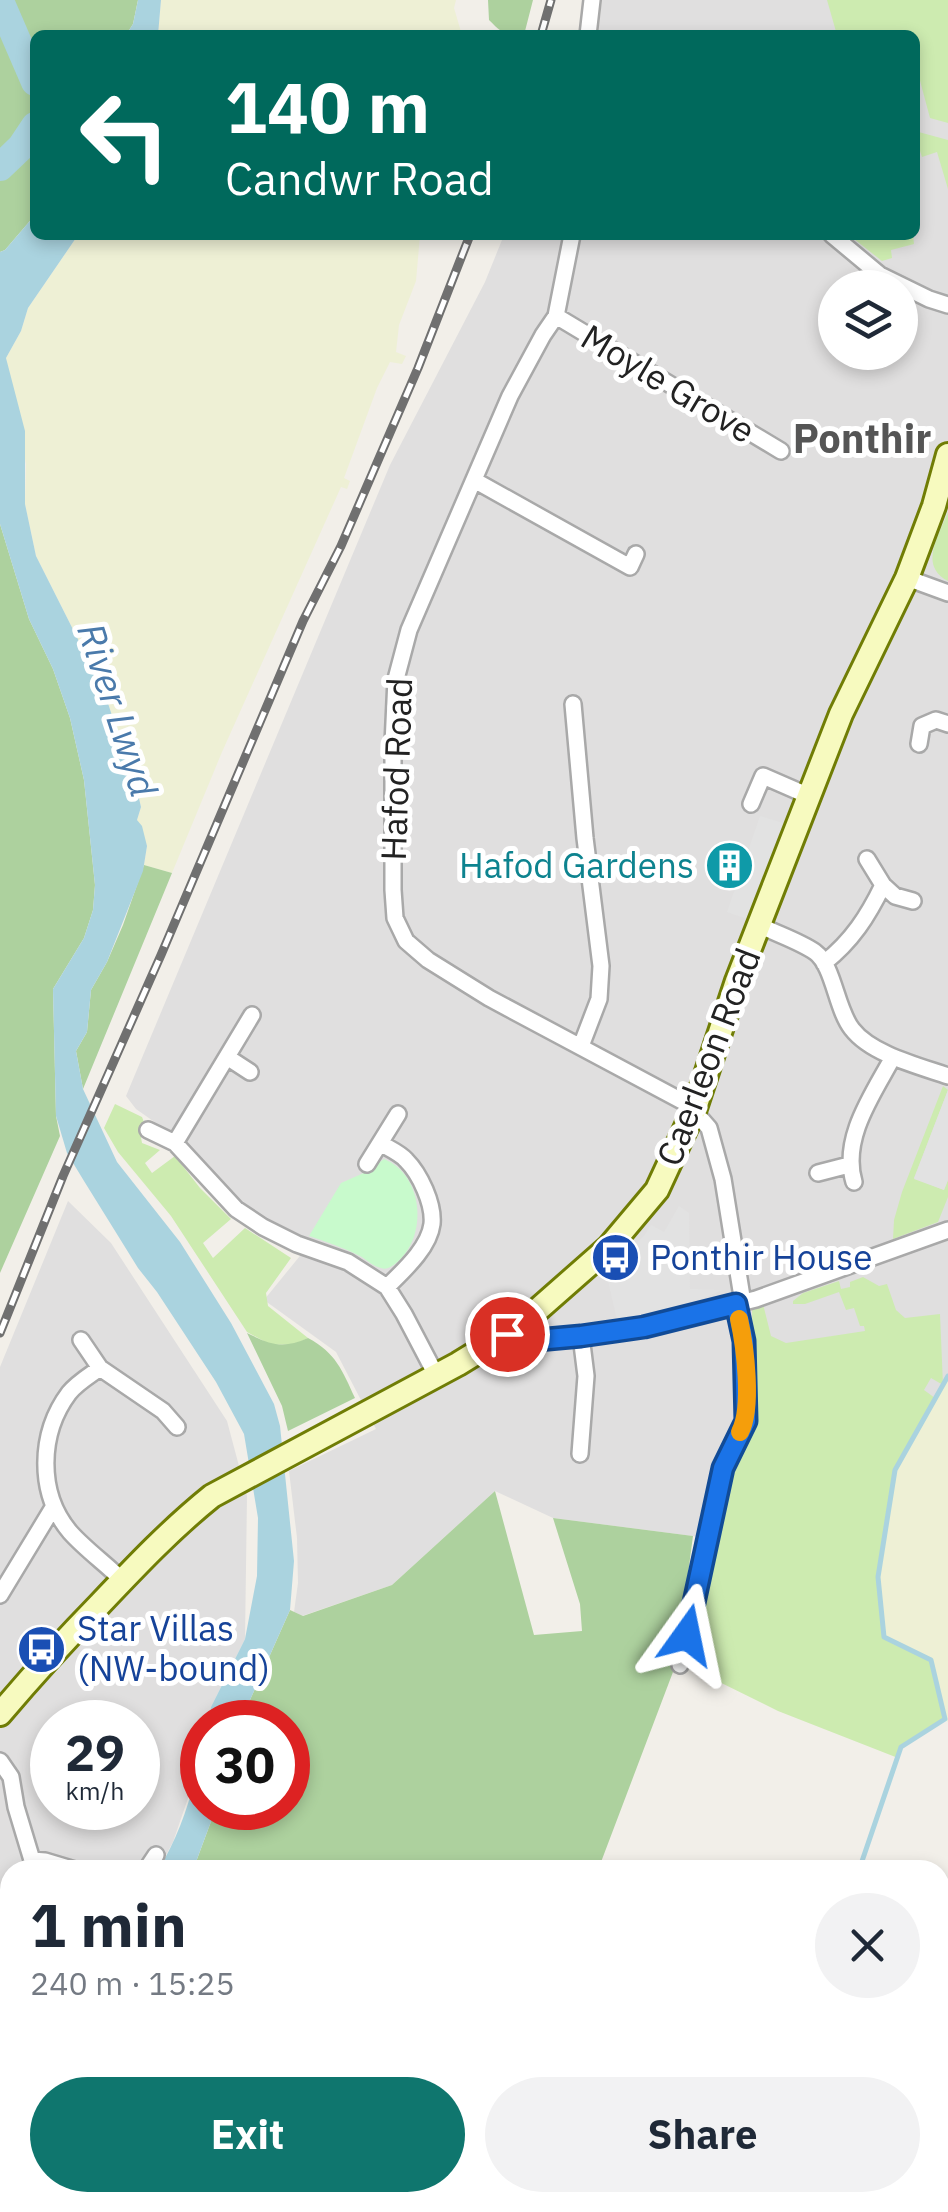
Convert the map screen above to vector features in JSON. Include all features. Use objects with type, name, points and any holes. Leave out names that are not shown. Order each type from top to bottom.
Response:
[{"type":"main road","name":"Caerleon Road","points":[[0,1714],[122,1580],[176,1525],[212,1496],[507,1334],[610,1247],[657,1190],[693,1112],[737,981],[841,714],[907,578],[948,455]]},
{"type":"street","points":[[589,30],[592,0]]},
{"type":"street","name":"Hafod Road","points":[[571,240],[556,316],[510,396],[409,630],[396,679],[395,918],[406,941],[428,960],[693,1112]]},
{"type":"street","points":[[838,240],[880,275],[948,305]]},
{"type":"street","name":"Moyle Grove","points":[[556,316],[781,452]]},
{"type":"street","points":[[474,480],[630,567],[636,554]]},
{"type":"street","points":[[907,578],[948,593]]},
{"type":"street","points":[[573,704],[600,966],[599,1000],[581,1046]]},
{"type":"street","points":[[920,744],[922,726],[936,720],[948,724]]},
{"type":"street","points":[[751,804],[764,776],[809,796]]},
{"type":"street","points":[[867,858],[883,884],[896,896],[913,901]]},
{"type":"street","points":[[824,962],[858,931],[883,884]]},
{"type":"street","points":[[760,925],[817,953],[844,1014],[862,1038],[893,1057],[948,1076]]},
{"type":"street","points":[[175,1144],[252,1015]]},
{"type":"street","points":[[227,1057],[250,1072]]},
{"type":"street","points":[[854,1182],[849,1166],[853,1142],[864,1109],[893,1057]]},
{"type":"street","points":[[680,1665],[723,1468],[746,1421],[744,1341],[720,1166],[709,1128],[693,1112]]},
{"type":"street","points":[[367,1164],[398,1114]]},
{"type":"street","points":[[148,1130],[175,1144],[236,1209],[297,1244],[348,1262],[387,1288],[436,1375]]},
{"type":"street","points":[[380,1143],[405,1158],[421,1182],[432,1226],[422,1247],[387,1288]]},
{"type":"street","points":[[818,1173],[849,1166]]},
{"type":"street","points":[[507,1334],[526,1341],[644,1327],[739,1304],[948,1230]]},
{"type":"street","points":[[580,1454],[586,1376],[581,1336]]},
{"type":"street","points":[[81,1340],[100,1368],[159,1409],[176,1426]]},
{"type":"street","points":[[100,1368],[72,1389],[60,1408],[47,1439],[45,1472],[54,1506],[69,1531],[122,1580]]},
{"type":"street","points":[[159,1409],[175,1396]]},
{"type":"street","points":[[0,1595],[54,1506]]},
{"type":"street","points":[[0,1761],[11,1777],[32,1860]]},
{"type":"street","points":[[152,1860],[156,1854]]},
{"type":"shaded area","points":[[602,0],[948,0],[948,1376],[895,1470],[878,1577],[693,1536],[553,1518],[495,1491],[392,1585],[302,1616],[294,1612],[297,1538],[289,1471],[376,1429],[336,1352],[264,1300],[308,1246],[241,1204],[183,1142],[136,1109],[126,1096],[390,465],[485,282],[502,240],[920,240],[920,30],[599,30]]},
{"type":"shaded area","points":[[760,816],[786,824],[753,921],[727,912]]},
{"type":"shaded area","points":[[948,1090],[948,1180],[944,1190],[914,1179]]},
{"type":"shaded area","points":[[68,1201],[111,1243],[227,1421],[247,1496],[245,1639],[214,1700],[180,1700],[180,1822],[163,1860],[0,1860],[0,1367]]},
{"type":"shaded area","points":[[679,1206],[689,1213],[690,1289],[722,1290],[666,1315],[617,1320],[606,1272],[651,1225],[664,1232]]},
{"type":"green space","points":[[0,0],[138,0],[129,30],[30,30],[30,221],[0,252]]},
{"type":"green space","points":[[161,0],[456,0],[454,8],[461,30],[158,30]]},
{"type":"green space","points":[[488,0],[533,0],[525,30],[500,30],[489,20]]},
{"type":"green space","points":[[827,0],[948,0],[948,123],[930,118],[920,81],[920,30],[836,30]]},
{"type":"green space","points":[[920,132],[948,140],[948,189],[937,152],[922,157]]},
{"type":"green space","points":[[75,240],[420,240],[416,281],[399,325],[396,352],[406,356],[402,364],[390,362],[377,388],[344,478],[350,481],[347,489],[341,487],[172,873],[144,865],[147,846],[137,820],[141,807],[130,759],[104,691],[36,556],[25,504],[26,464],[6,358],[28,308]]},
{"type":"green space","points":[[855,240],[914,240],[914,244],[891,250],[892,258],[882,261]]},
{"type":"green space","points":[[948,512],[948,581],[939,575],[932,559]]},
{"type":"green space","points":[[0,524],[29,619],[53,669],[70,718],[84,780],[95,885],[93,910],[84,938],[53,989],[56,1116],[60,1136],[0,1273]]},
{"type":"green space","points":[[144,865],[172,873],[83,1089],[76,1051],[87,1032],[91,990],[123,925]]},
{"type":"green space","points":[[943,1086],[948,1090],[914,1178],[944,1190],[948,1180],[948,1197],[938,1222],[893,1239],[902,1192]]},
{"type":"green space","points":[[115,1104],[142,1117],[142,1143],[160,1150],[145,1163],[152,1173],[175,1156],[231,1219],[203,1243],[213,1258],[245,1228],[291,1258],[266,1293],[268,1306],[308,1338],[296,1344],[271,1345],[247,1332],[171,1216],[118,1152],[104,1128]]},
{"type":"green space","points":[[384,1159],[407,1178],[417,1208],[417,1224],[406,1253],[385,1269],[309,1236],[341,1183]]},
{"type":"green space","points":[[863,1277],[879,1286],[887,1284],[896,1310],[905,1318],[940,1314],[943,1385],[931,1378],[924,1390],[935,1398],[895,1470],[878,1577],[884,1637],[931,1660],[945,1719],[901,1747],[898,1758],[778,1711],[691,1668],[694,1634],[731,1464],[753,1433],[752,1307],[763,1304],[771,1336],[786,1343],[865,1331],[854,1308],[846,1310],[839,1292],[805,1304],[793,1304],[803,1293],[839,1281],[841,1289],[850,1287],[850,1282]]},
{"type":"green space","points":[[247,1333],[277,1344],[308,1338],[318,1344],[332,1356],[355,1398],[288,1431],[282,1406]]},
{"type":"green space","points":[[948,1376],[948,1722],[931,1661],[884,1637],[878,1577],[895,1470]]},
{"type":"green space","points":[[495,1491],[534,1635],[582,1631],[580,1604],[553,1518],[693,1536],[676,1664],[602,1860],[197,1860],[208,1830],[310,1830],[310,1700],[250,1700],[290,1610],[303,1616],[392,1585]]},
{"type":"water","points":[[138,0],[161,0],[158,30],[129,30]]},
{"type":"water","points":[[30,221],[30,240],[75,240],[28,308],[6,358],[25,431],[25,504],[36,556],[104,691],[130,759],[141,807],[137,820],[147,846],[143,871],[107,962],[91,990],[87,1032],[76,1051],[83,1089],[117,1162],[180,1242],[231,1323],[274,1404],[280,1426],[294,1561],[290,1610],[250,1700],[214,1700],[245,1639],[257,1576],[258,1518],[244,1434],[216,1382],[138,1268],[67,1153],[56,1116],[53,989],[84,938],[93,910],[95,885],[84,780],[70,718],[53,669],[29,619],[0,524],[0,252]]},
{"type":"water","points":[[180,1825],[180,1830],[208,1830],[197,1860],[163,1860]]},
{"type":"waterway","points":[[0,1],[30,70]]},
{"type":"waterway","points":[[0,167],[30,134]]},
{"type":"waterway","points":[[862,1860],[901,1747],[945,1719],[931,1660],[884,1637],[878,1577],[895,1470],[948,1376]]},
{"type":"railway","points":[[542,30],[551,0]]},
{"type":"railway","points":[[0,1333],[63,1176],[303,621],[341,546],[418,368],[468,240]]},
{"type":"slow traffic","points":[[739,1319],[746,1370],[746,1421],[740,1432]]},
{"type":"place","name":"Hafod Gardens","points":[[729,866]]},
{"type":"place","name":"Ponthir House","points":[[615,1258]]},
{"type":"place","name":"Star Villas (NW-bound)","points":[[42,1649]]},
{"type":"district","name":"Ponthir","points":[[862,439]]},
{"type":"route","points":[[507,1334],[526,1341],[581,1336],[644,1327],[736,1304],[744,1341],[746,1421],[723,1468],[687,1635]]},
{"type":"water label","name":"River Lwyd","points":[[117,710]]}]
